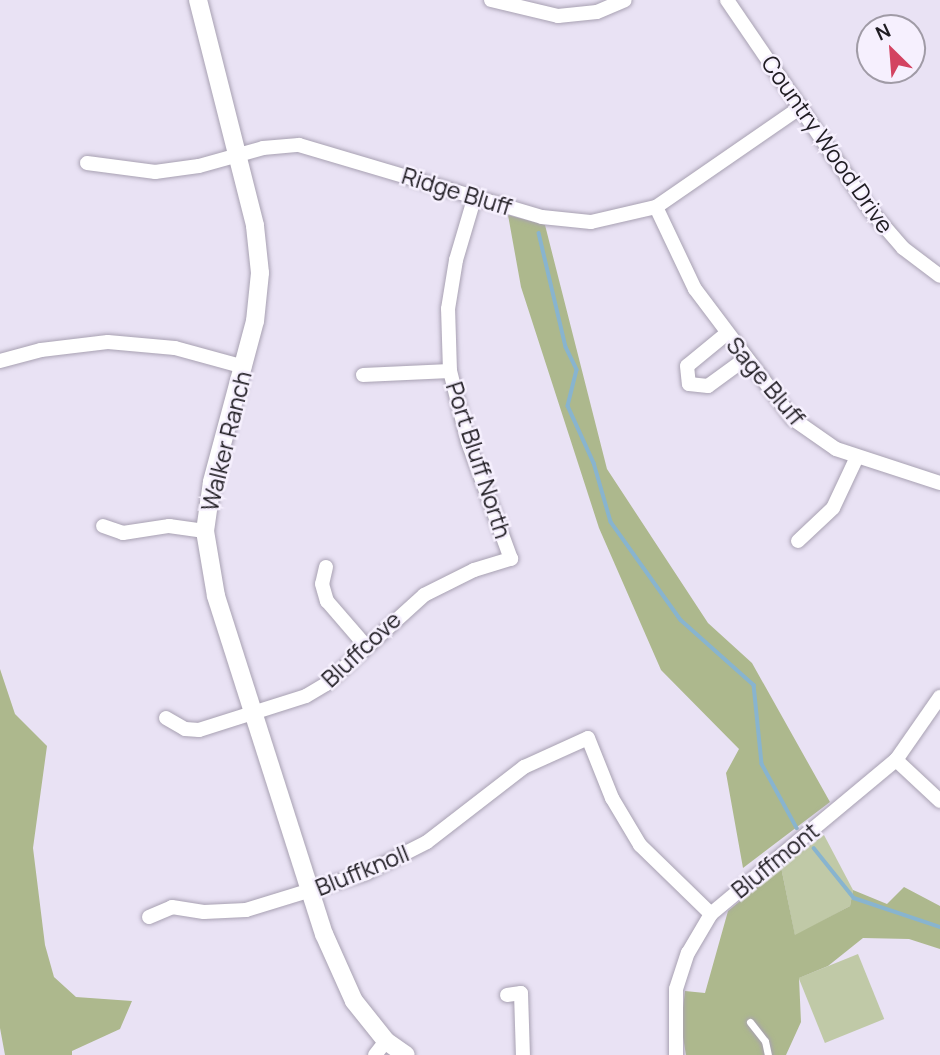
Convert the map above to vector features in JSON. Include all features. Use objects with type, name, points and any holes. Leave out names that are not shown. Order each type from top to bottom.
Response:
[{"type":"street","name":"Walker Ranch","points":[[198,0],[255,226],[260,273],[244,367],[217,457],[205,531],[216,596],[310,892],[354,1001],[381,1048],[407,1055]]},
{"type":"street","points":[[491,0],[558,16],[597,12],[625,0]]},
{"type":"street","name":"Country Wood Drive","points":[[727,0],[886,230],[940,276]]},
{"type":"street","name":"Ridge Bluff","points":[[87,163],[155,172],[239,156],[263,148],[299,145],[575,222],[614,219],[656,207],[801,107]]},
{"type":"street","name":"Port Bluff North","points":[[475,196],[456,260],[448,309],[450,371],[468,442],[511,559]]},
{"type":"street","name":"Sage Bluff","points":[[656,207],[680,264],[726,334],[793,419],[822,442],[858,457],[940,483]]},
{"type":"street","points":[[726,334],[687,366],[689,384],[708,386],[745,359]]},
{"type":"street","points":[[0,361],[52,348],[108,342],[174,348],[244,367]]},
{"type":"street","points":[[363,375],[450,371]]},
{"type":"street","points":[[798,541],[833,508],[858,457]]},
{"type":"street","points":[[103,526],[123,533],[169,526],[205,531]]},
{"type":"street","name":"Bluffcove","points":[[166,718],[185,729],[199,730],[316,690],[424,595],[474,570],[511,559]]},
{"type":"street","points":[[327,567],[322,584],[327,601],[365,645]]},
{"type":"street","name":"Bluffmont","points":[[676,1055],[676,989],[688,953],[711,914],[896,761],[940,697]]},
{"type":"street","name":"Bluffknoll","points":[[149,917],[172,907],[246,910],[310,892],[397,859],[524,767],[588,738],[612,798],[640,845],[711,914]]},
{"type":"street","points":[[896,761],[940,802]]},
{"type":"street","points":[[507,995],[521,993],[523,1055]]},
{"type":"lane","points":[[750,1022],[765,1041],[768,1055]]},
{"type":"green space","points":[[508,215],[545,225],[607,469],[708,623],[752,663],[830,802],[743,868],[726,773],[739,749],[661,670],[599,528],[521,287]]},
{"type":"green space","points":[[0,669],[15,714],[47,746],[33,848],[45,945],[54,977],[76,997],[132,1001],[120,1029],[72,1051],[72,1055],[5,1055],[0,1028]]},
{"type":"green space","points":[[824,835],[853,890],[850,906],[795,936],[781,867]]},
{"type":"green space","points":[[781,867],[795,935],[850,906],[853,890],[887,904],[904,887],[940,906],[940,949],[909,939],[863,938],[828,966],[799,978],[801,1022],[786,1055],[686,1055],[681,1025],[685,991],[705,993],[728,911]]},
{"type":"green space","points":[[858,954],[884,1019],[825,1043],[799,978]]},
{"type":"waterway","points":[[539,233],[566,347],[577,370],[568,406],[594,463],[611,522],[681,620],[754,685],[762,764],[797,828]]},
{"type":"waterway","points":[[814,848],[854,898],[940,927]]}]
